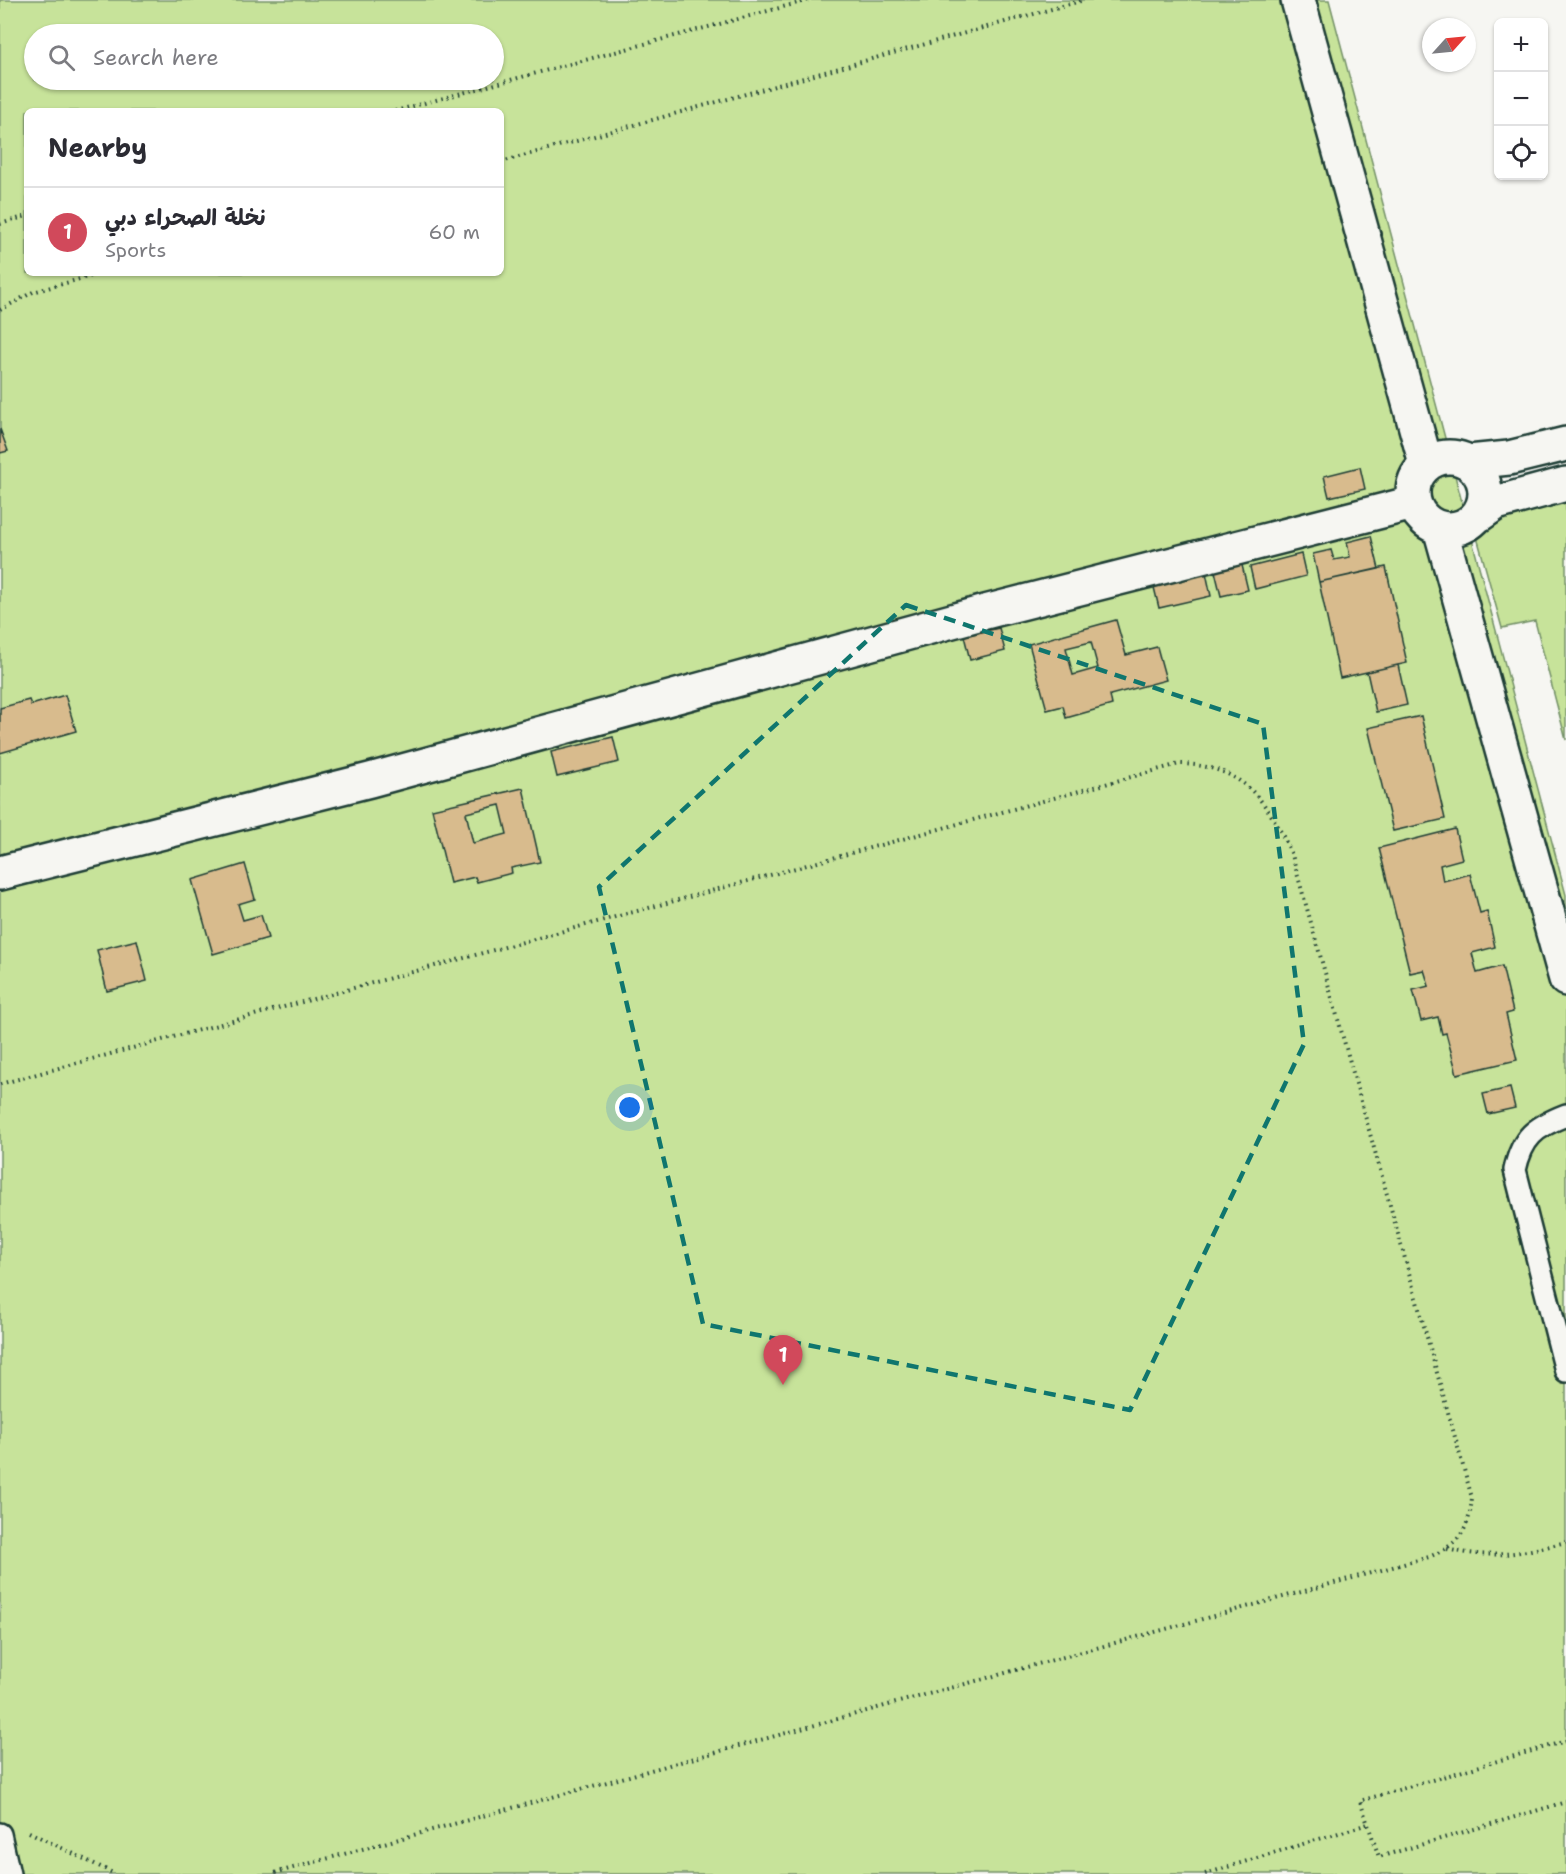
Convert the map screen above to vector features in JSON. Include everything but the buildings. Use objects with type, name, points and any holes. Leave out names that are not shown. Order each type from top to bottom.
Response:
[{"type":"street","points":[[1298,0],[1426,465]]},
{"type":"street","points":[[1469,462],[1509,458],[1566,444]]},
{"type":"street","points":[[1479,515],[1485,501],[1485,486],[1479,472],[1469,462],[1454,456],[1440,457],[1426,465],[1416,476],[1413,503],[1424,520],[1440,528],[1454,530],[1468,525],[1496,503],[1566,484]]},
{"type":"street","points":[[0,873],[370,780],[985,612],[1413,503]]},
{"type":"street","points":[[1440,528],[1566,979]]},
{"type":"lane","points":[[1566,1115],[1548,1122],[1531,1133],[1519,1150],[1515,1170],[1566,1371]]},
{"type":"lane","points":[[0,1834],[9,1874]]},
{"type":"path","points":[[504,82],[809,0]]},
{"type":"path","points":[[504,161],[1084,0]]},
{"type":"path","points":[[406,108],[473,90]]},
{"type":"path","points":[[0,224],[24,217]]},
{"type":"path","points":[[0,310],[33,292],[91,276]]},
{"type":"path","points":[[0,1084],[1179,764],[1203,764],[1226,771],[1246,785],[1265,805],[1288,846],[1472,1498],[1470,1518],[1461,1536],[1447,1549],[1406,1563],[271,1874]]},
{"type":"path","points":[[1447,1549],[1472,1555],[1497,1556],[1566,1542]]},
{"type":"path","points":[[1566,1741],[1360,1802],[1379,1857],[1566,1802]]},
{"type":"path","points":[[1205,1874],[1368,1824]]},
{"type":"path","points":[[20,1828],[115,1874]]},
{"type":"highlighted area","points":[[906,605],[1263,724],[1304,1044],[1130,1410],[703,1324],[599,887]]},
{"type":"green space","points":[[0,0],[1329,0],[1566,895],[1566,1874],[0,1874]]},
{"type":"green space","points":[[1566,497],[1566,740],[1535,621],[1502,628],[1477,537],[1485,517]]},
{"type":"place","name":"نخلة الصحراء دبي","points":[[783,1385]]}]
